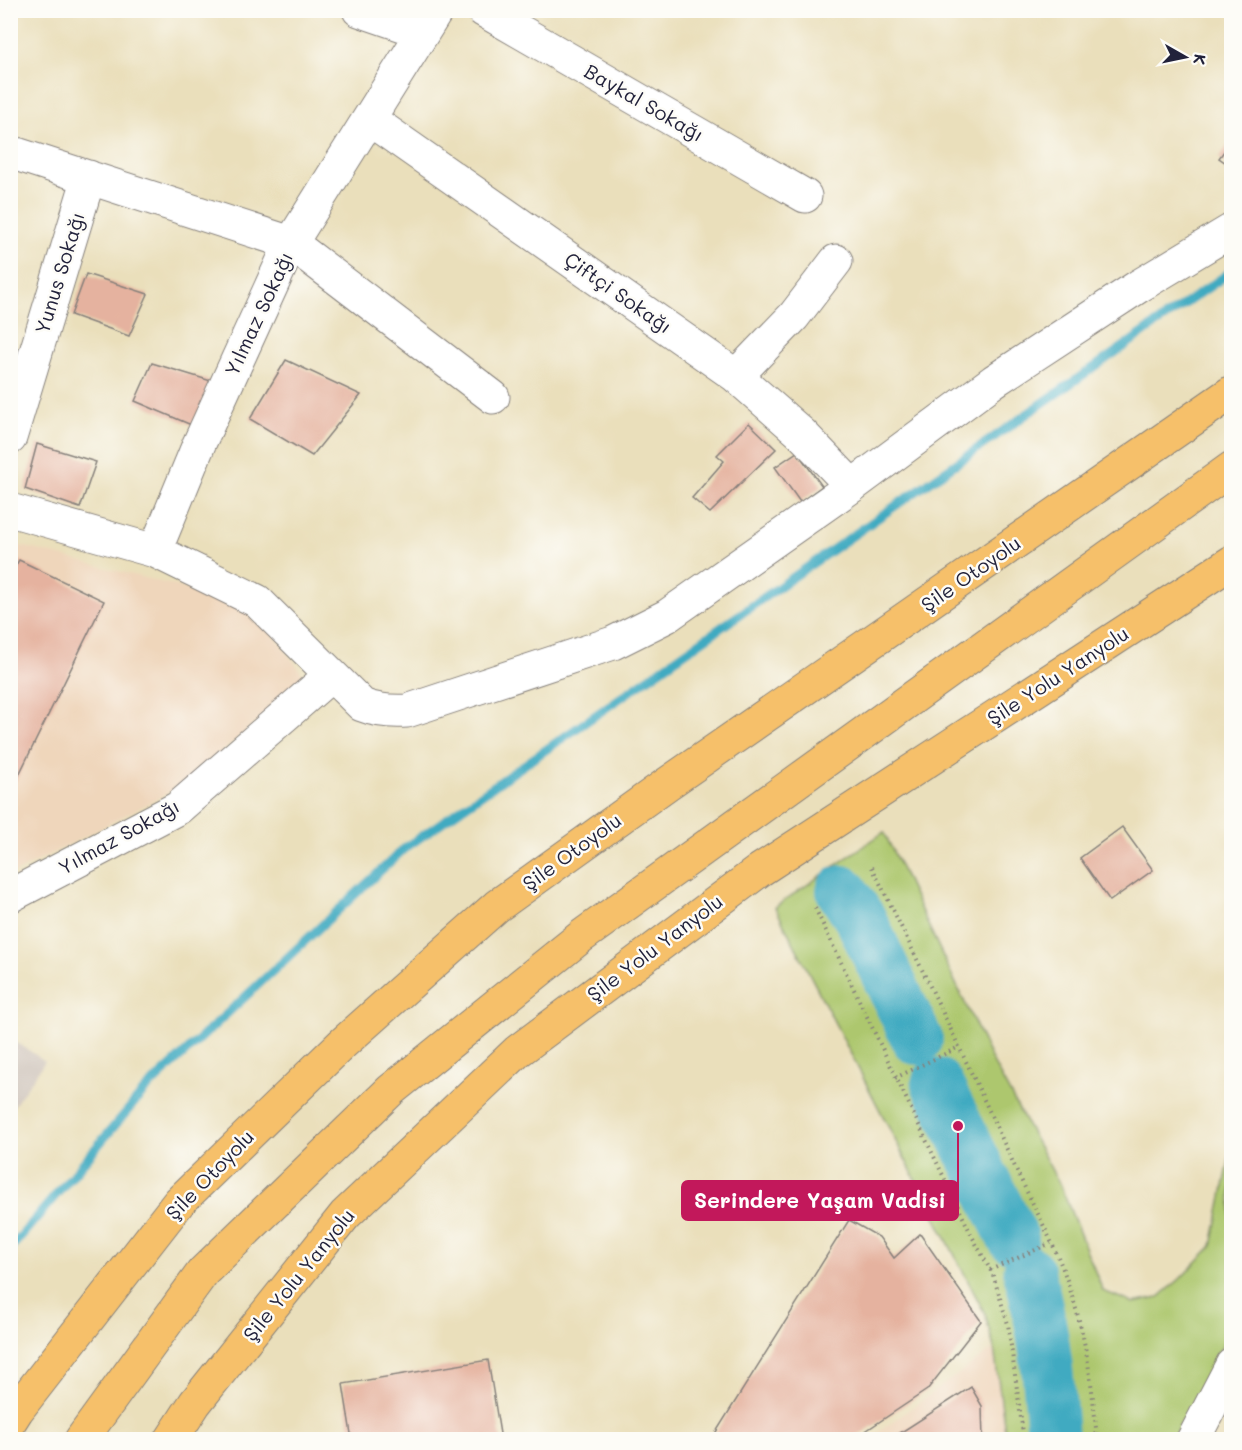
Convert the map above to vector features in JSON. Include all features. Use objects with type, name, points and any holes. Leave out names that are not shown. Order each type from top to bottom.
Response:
[{"type":"main road","name":"Şile Otoyolu","points":[[10,1421],[179,1202],[342,1044],[497,906],[1232,392]]},
{"type":"main road","points":[[81,1440],[203,1272],[391,1090],[582,936],[1232,468]]},
{"type":"main road","name":"Şile Yolu Yanyolu","points":[[171,1440],[195,1403],[345,1215],[518,1051],[760,870],[1232,562]]},
{"type":"street","points":[[10,152],[291,243],[430,21],[359,10]]},
{"type":"street","name":"Baykal Sokağı","points":[[483,10],[806,196]]},
{"type":"street","name":"Çiftçi Sokağı","points":[[369,119],[736,376],[802,434],[852,486]]},
{"type":"street","name":"Yunus Sokağı","points":[[10,438],[89,177]]},
{"type":"street","points":[[10,510],[155,551],[257,601],[330,676],[362,705],[383,711],[406,711],[613,643],[667,616],[852,486],[1003,375],[1130,292],[1232,230]]},
{"type":"street","name":"Yılmaz Sokağı","points":[[155,551],[199,444],[291,243],[493,397]]},
{"type":"street","points":[[736,376],[794,316],[836,261]]},
{"type":"street","name":"Yılmaz Sokağı","points":[[10,896],[178,808],[330,676]]},
{"type":"street","points":[[1192,1440],[1232,1365]]},
{"type":"path","points":[[872,867],[1050,1243],[1072,1295],[1084,1341],[1094,1402],[1097,1440]]},
{"type":"path","points":[[815,908],[972,1238],[990,1270],[1008,1324],[1024,1440]]},
{"type":"path","points":[[895,1078],[958,1047]]},
{"type":"path","points":[[990,1270],[1050,1243]]},
{"type":"shaded area","points":[[10,543],[253,606],[306,679],[187,783],[11,875]]},
{"type":"shaded area","points":[[11,1039],[45,1061],[11,1110]]},
{"type":"shaded area","points":[[994,1348],[1006,1439],[869,1439]]},
{"type":"green space","points":[[884,832],[994,1064],[1061,1187],[1103,1291],[1133,1303],[1158,1298],[1212,1246],[1231,1152],[1231,1326],[1212,1368],[1172,1439],[1006,1439],[994,1348],[985,1314],[775,907]]},
{"type":"building","points":[[1232,140],[1232,167],[1219,158]]},
{"type":"building","points":[[86,274],[148,294],[129,336],[71,315]]},
{"type":"building","points":[[286,360],[361,395],[312,456],[250,419]]},
{"type":"building","points":[[152,363],[211,381],[196,427],[135,401]]},
{"type":"building","points":[[749,423],[776,449],[710,513],[692,498],[724,461],[717,455]]},
{"type":"building","points":[[37,444],[96,462],[80,508],[25,489]]},
{"type":"building","points":[[797,452],[822,486],[800,502],[775,467]]},
{"type":"building","points":[[19,560],[104,601],[10,793],[10,576]]},
{"type":"building","points":[[1122,827],[1153,870],[1110,901],[1080,858]]},
{"type":"building","points":[[849,1220],[879,1237],[894,1258],[920,1234],[981,1321],[927,1390],[852,1440],[711,1440]]},
{"type":"building","points":[[488,1360],[501,1440],[352,1440],[343,1384]]},
{"type":"building","points":[[971,1387],[982,1406],[983,1440],[889,1440]]},
{"type":"waterway","points":[[10,1249],[145,1090],[405,848],[1232,271]]},
{"type":"waterway","points":[[842,891],[861,920],[917,1039]]},
{"type":"waterway","points":[[937,1084],[1013,1238]]},
{"type":"waterway","points":[[1029,1272],[1046,1355],[1053,1440]]},
{"type":"place","name":"Serindere Yaşam Vadisi","points":[[958,1126]]}]
